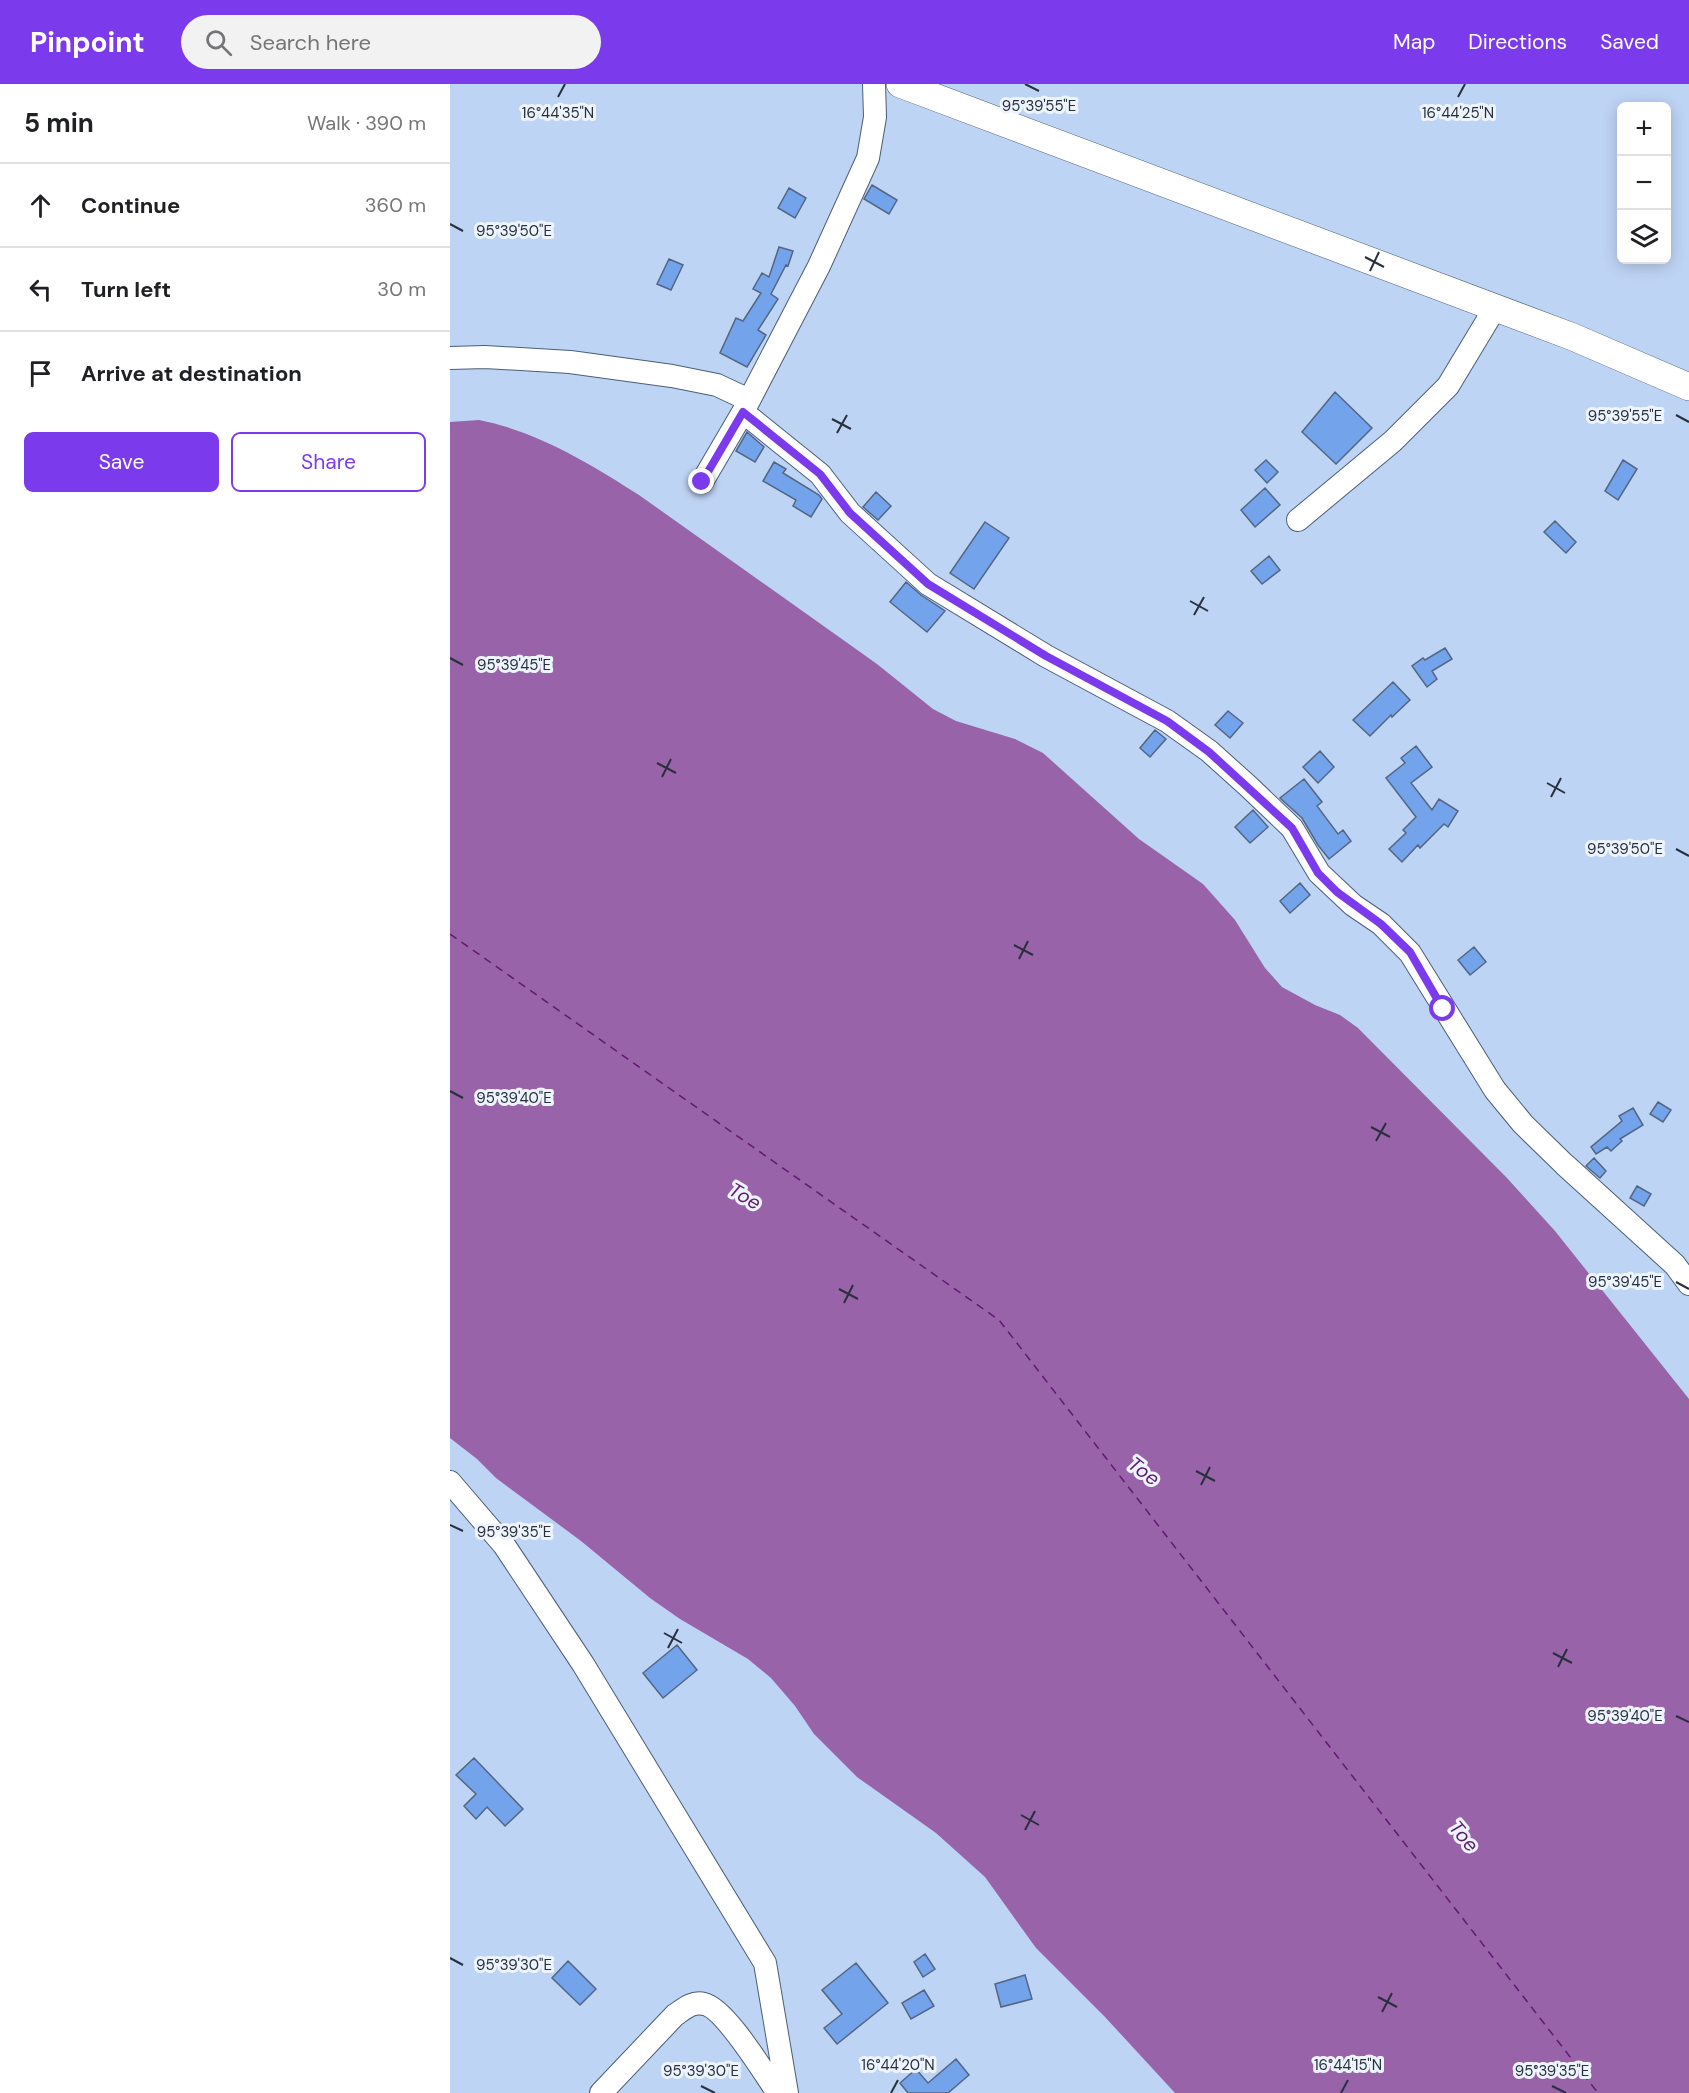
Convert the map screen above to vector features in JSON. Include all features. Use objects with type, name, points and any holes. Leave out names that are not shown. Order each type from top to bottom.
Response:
[{"type":"main road","points":[[900,84],[1573,337],[1689,387]]},
{"type":"street","points":[[702,482],[746,406],[819,266],[868,158],[875,117],[874,84]]},
{"type":"street","points":[[1298,520],[1393,441],[1448,386],[1495,308]]},
{"type":"street","points":[[450,358],[484,357],[570,362],[717,385],[746,406],[820,474],[850,513],[928,584],[1046,656],[1167,721],[1209,752],[1292,828],[1318,873],[1353,905],[1381,924],[1410,952],[1495,1090],[1523,1124],[1675,1265],[1689,1284]]},
{"type":"street","points":[[450,1482],[504,1545],[550,1614],[765,1963],[787,2093]]},
{"type":"street","points":[[601,2093],[675,2015],[689,2005],[701,2003],[713,2007],[727,2021],[778,2093]]},
{"type":"path","points":[[1680,1411],[1685,1394]]},
{"type":"water","name":"Toe","points":[[479,420],[542,440],[621,483],[877,664],[933,709],[956,721],[1015,739],[1043,753],[1139,839],[1203,884],[1235,920],[1265,968],[1282,987],[1315,1005],[1340,1015],[1358,1028],[1507,1178],[1555,1231],[1689,1399],[1689,2093],[1175,2093],[1105,2017],[1036,1948],[985,1877],[936,1833],[857,1777],[814,1734],[795,1706],[771,1678],[748,1659],[680,1619],[650,1598],[581,1541],[496,1478],[477,1459],[450,1438],[450,422]]},
{"type":"building","points":[[872,185],[897,200],[889,214],[864,199]]},
{"type":"building","points":[[789,188],[806,198],[795,218],[778,208]]},
{"type":"building","points":[[779,247],[793,251],[788,266],[786,265],[771,294],[778,299],[758,330],[766,335],[747,367],[720,353],[736,318],[743,321],[761,293],[753,289],[762,273],[769,277]]},
{"type":"building","points":[[669,259],[683,265],[671,290],[657,284]]},
{"type":"building","points":[[1335,392],[1372,428],[1336,464],[1302,432]]},
{"type":"building","points":[[747,432],[764,447],[755,462],[736,451]]},
{"type":"building","points":[[1266,460],[1278,472],[1267,483],[1255,470]]},
{"type":"building","points":[[1623,460],[1637,469],[1618,500],[1605,491]]},
{"type":"building","points":[[774,462],[786,469],[783,473],[822,499],[811,517],[793,506],[796,500],[763,481]]},
{"type":"building","points":[[1265,488],[1280,505],[1255,527],[1241,510]]},
{"type":"building","points":[[876,492],[891,506],[878,520],[863,507]]},
{"type":"building","points":[[1555,521],[1576,542],[1566,553],[1544,532]]},
{"type":"building","points":[[985,522],[1009,538],[974,589],[950,573]]},
{"type":"building","points":[[1269,556],[1280,570],[1262,584],[1251,571]]},
{"type":"building","points":[[906,582],[945,611],[927,632],[890,602]]},
{"type":"building","points":[[1445,648],[1452,659],[1432,671],[1437,679],[1427,687],[1412,666]]},
{"type":"building","points":[[1393,682],[1410,700],[1370,736],[1353,720]]},
{"type":"building","points":[[1228,711],[1243,723],[1230,738],[1215,725]]},
{"type":"building","points":[[1155,730],[1166,739],[1150,757],[1140,748]]},
{"type":"building","points":[[1416,746],[1432,767],[1411,783],[1432,810],[1439,799],[1458,811],[1448,827],[1444,824],[1420,848],[1418,845],[1402,862],[1389,849],[1406,833],[1403,830],[1416,817],[1386,778],[1405,763],[1401,758]]},
{"type":"building","points":[[1320,751],[1334,767],[1318,783],[1303,767]]},
{"type":"building","points":[[1304,779],[1322,802],[1317,806],[1338,834],[1343,830],[1351,841],[1329,859],[1302,818],[1280,798]]},
{"type":"building","points":[[1253,810],[1268,827],[1250,843],[1235,827]]},
{"type":"building","points":[[1300,883],[1310,895],[1290,913],[1280,901]]},
{"type":"building","points":[[1474,947],[1486,962],[1470,975],[1458,960]]},
{"type":"building","points":[[1658,1102],[1671,1110],[1663,1122],[1650,1114]]},
{"type":"building","points":[[1633,1108],[1643,1125],[1620,1139],[1622,1141],[1611,1151],[1607,1147],[1596,1154],[1591,1147],[1622,1121],[1619,1116]]},
{"type":"building","points":[[1594,1158],[1606,1171],[1600,1178],[1586,1166]]},
{"type":"building","points":[[1637,1186],[1651,1194],[1644,1206],[1630,1198]]},
{"type":"building","points":[[677,1645],[697,1670],[663,1698],[643,1673]]},
{"type":"building","points":[[474,1758],[523,1809],[505,1826],[487,1807],[476,1819],[464,1806],[476,1794],[456,1775]]},
{"type":"building","points":[[925,1954],[935,1969],[923,1977],[914,1962]]},
{"type":"building","points":[[568,1961],[596,1989],[580,2005],[552,1978]]},
{"type":"building","points":[[856,1963],[888,2003],[837,2044],[824,2028],[842,2014],[822,1990]]},
{"type":"building","points":[[1025,1975],[1032,1999],[1001,2007],[995,1984]]},
{"type":"building","points":[[924,1990],[934,2006],[911,2019],[902,2003]]},
{"type":"building","points":[[956,2059],[969,2075],[948,2093],[908,2093],[900,2083],[916,2069],[928,2083]]},
{"type":"ferry route","points":[[450,934],[999,1320],[1598,2093]]},
{"type":"route","points":[[702,482],[743,412],[820,474],[850,513],[928,584],[1046,656],[1167,721],[1209,752],[1292,828],[1318,873],[1337,892],[1381,924],[1410,952],[1443,1009]]}]
